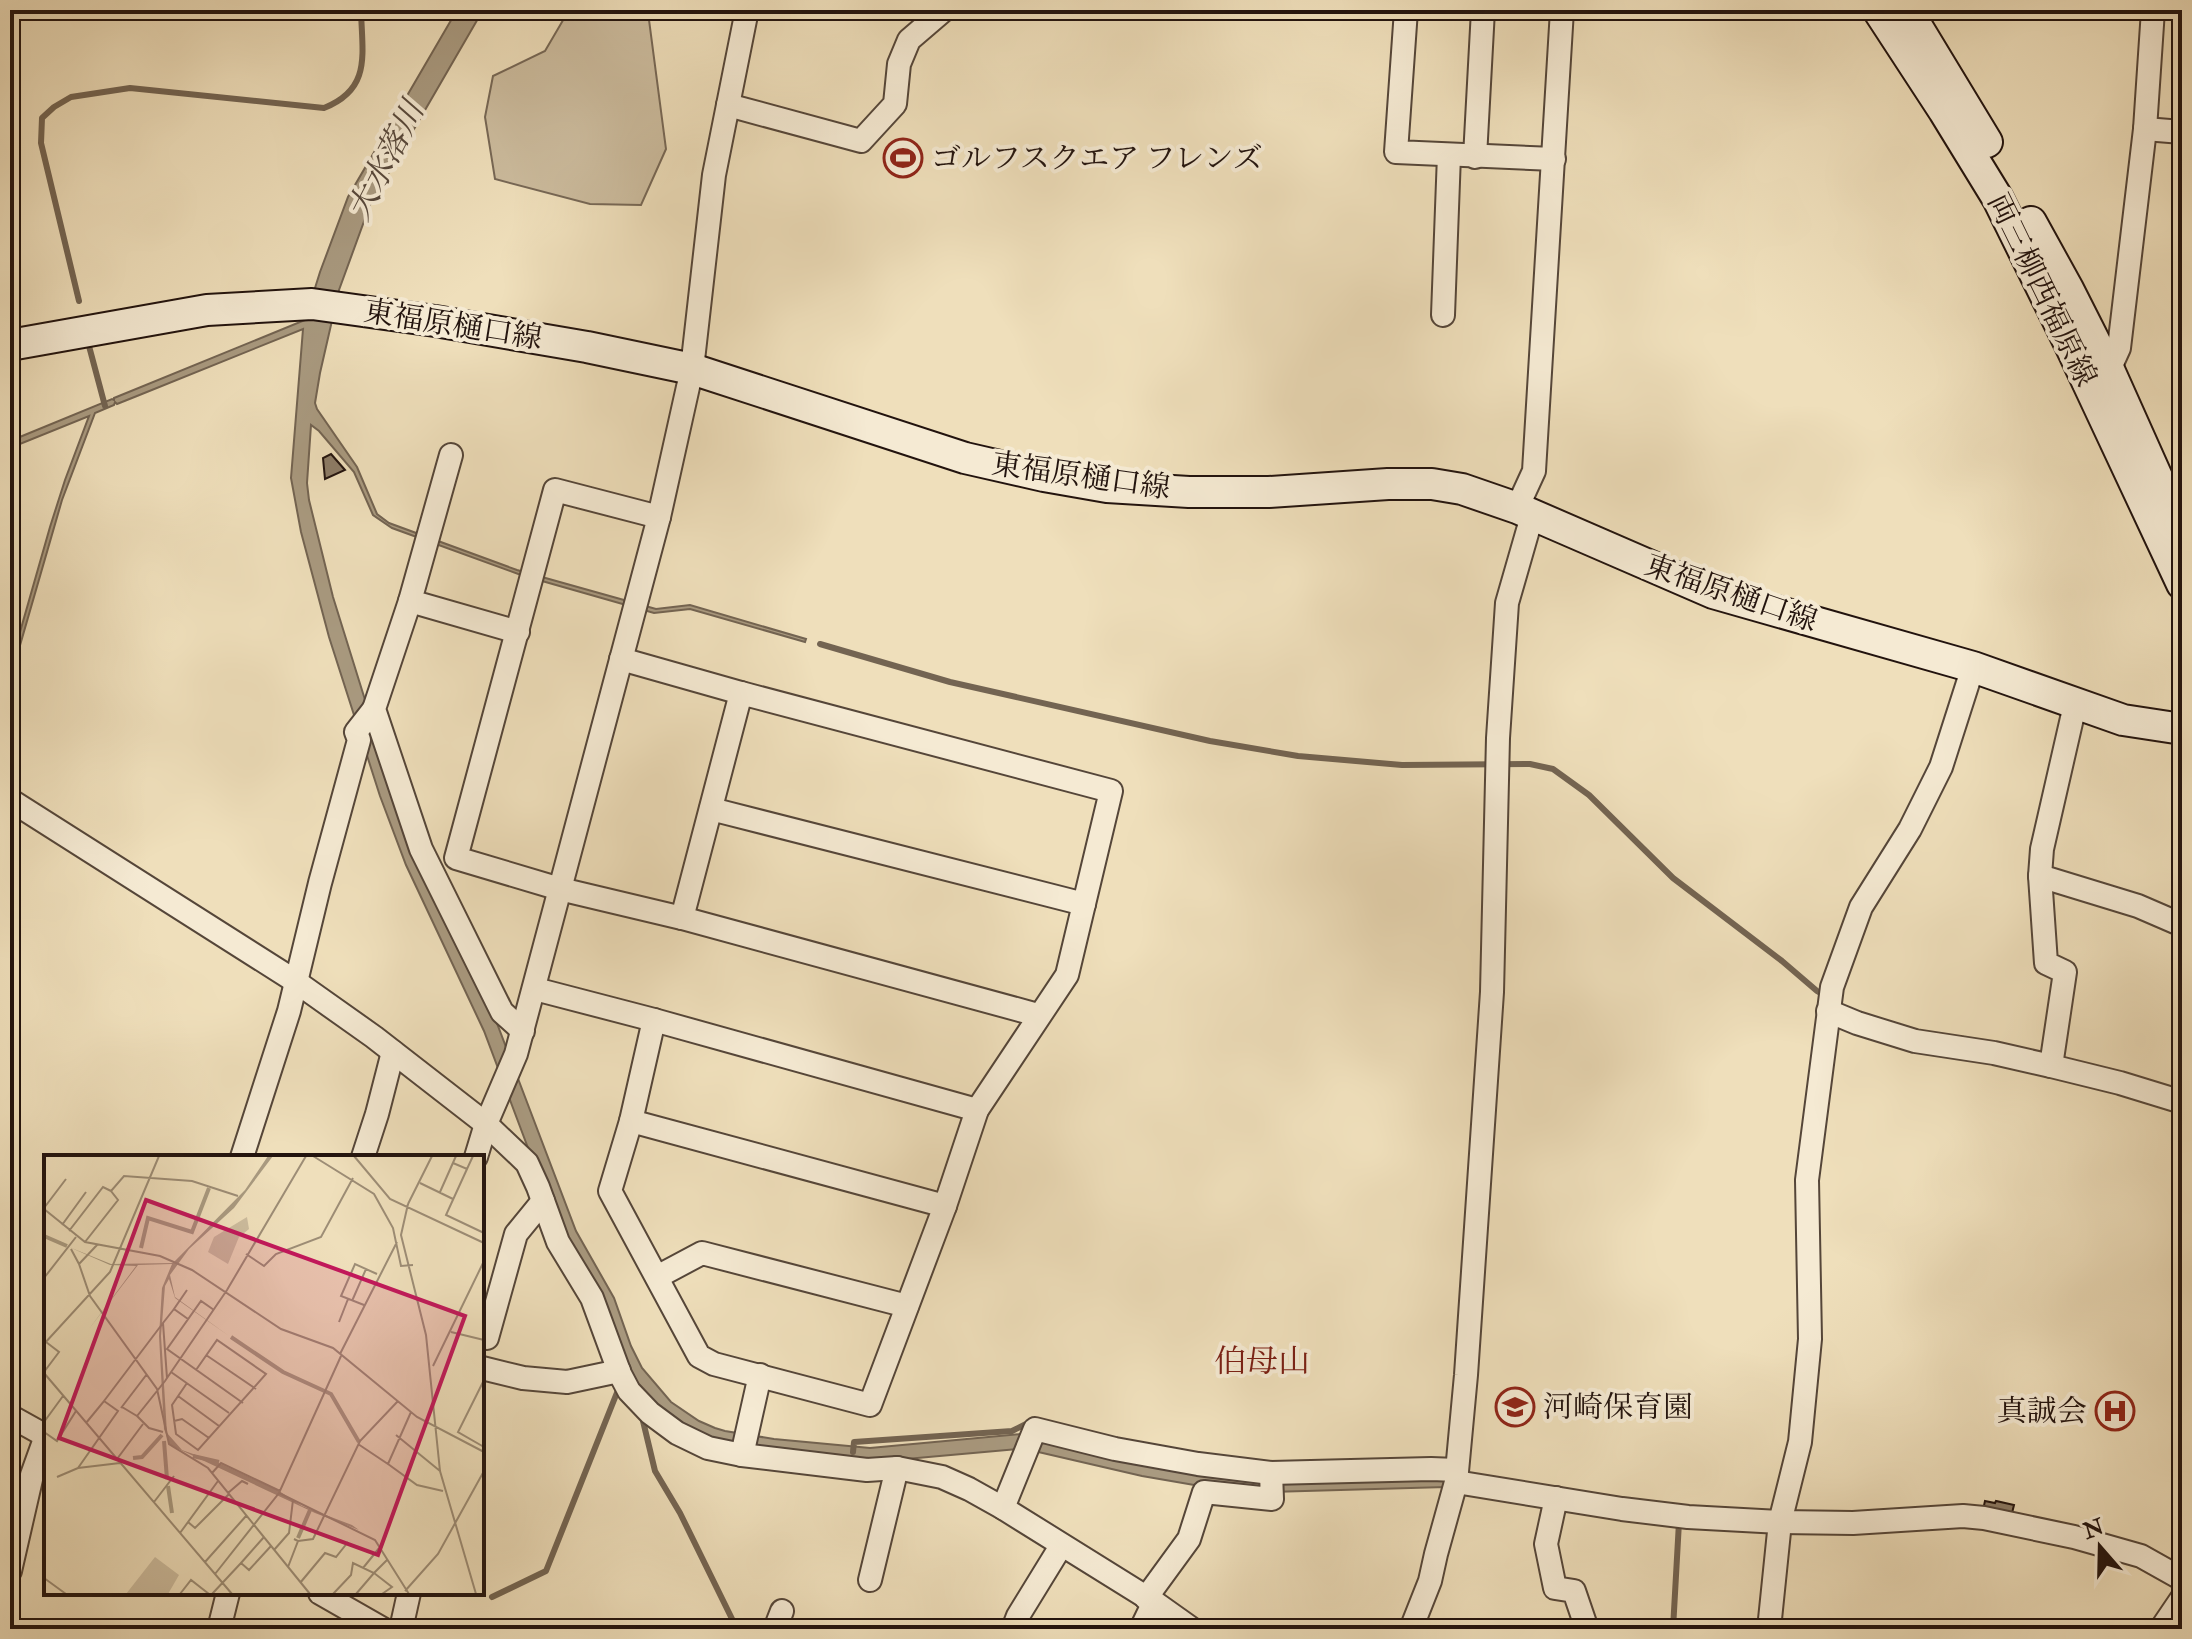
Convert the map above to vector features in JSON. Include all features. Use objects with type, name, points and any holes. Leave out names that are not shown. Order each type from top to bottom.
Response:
[{"type":"main road","name":"両三柳西福原線","points":[[1878,10],[1998,199],[2182,584]]},
{"type":"main road","name":"両三柳西福原線","points":[[1907,10],[1987,143],[2068,289],[2109,370],[2182,533]]},
{"type":"main road","name":"東福原樋口線","points":[[10,345],[207,310],[324,306],[587,347],[692,369],[965,458],[1107,487],[1189,492],[1269,492],[1432,484],[1462,489],[1525,512],[1713,593],[1973,667],[2123,720],[2182,729]]},
{"type":"street","points":[[477,1155],[523,1031],[659,517],[692,369],[714,175],[747,10]]},
{"type":"street","points":[[728,105],[861,141],[895,104],[899,64],[909,40],[944,10]]},
{"type":"street","points":[[1406,10],[1396,152],[1554,159]]},
{"type":"street","points":[[1475,157],[1483,10]]},
{"type":"street","points":[[1411,1629],[1430,1581],[1456,1476],[1467,1360],[1492,992],[1498,738],[1507,603],[1534,471],[1562,10]]},
{"type":"street","points":[[2109,370],[2119,348],[2145,129],[2153,10]]},
{"type":"street","points":[[2145,129],[2182,132]]},
{"type":"street","points":[[1443,315],[1449,155]]},
{"type":"street","points":[[243,1155],[289,1011],[359,740],[356,732],[367,718],[410,601],[451,455]]},
{"type":"street","points":[[659,517],[555,490],[456,858],[560,889],[682,918],[1038,1015]]},
{"type":"street","points":[[410,601],[518,632]]},
{"type":"street","points":[[621,659],[1111,791],[1067,975],[977,1110],[945,1206],[870,1405],[714,1364],[699,1356],[610,1191],[631,1121],[654,1020]]},
{"type":"street","points":[[1769,1629],[1780,1522],[1800,1442],[1806,1383],[1810,1339],[1807,1180],[1832,987],[1861,907],[1910,829],[1941,767],[1973,667]]},
{"type":"street","points":[[682,918],[741,693]]},
{"type":"street","points":[[2051,1066],[2065,972],[2046,963],[2040,876],[2042,849],[2075,705]]},
{"type":"street","points":[[367,718],[421,849],[502,1012],[523,1031]]},
{"type":"street","points":[[10,800],[295,981],[486,1124],[527,1163],[558,1242],[592,1298],[629,1391],[677,1433],[708,1448],[742,1455],[867,1470],[897,1468],[942,1477],[1003,1508],[1192,1629]]},
{"type":"street","points":[[711,809],[1084,904]]},
{"type":"street","points":[[2040,876],[2138,906],[2182,925]]},
{"type":"street","points":[[535,989],[977,1110]]},
{"type":"street","points":[[1828,1011],[1915,1041],[1994,1053],[2051,1066],[2182,1102]]},
{"type":"street","points":[[364,1155],[393,1052]]},
{"type":"street","points":[[631,1121],[945,1206]]},
{"type":"street","points":[[484,1343],[516,1234],[543,1201]]},
{"type":"street","points":[[657,1277],[702,1253],[907,1306]]},
{"type":"street","points":[[484,1368],[523,1378],[567,1382],[619,1371]]},
{"type":"street","points":[[742,1455],[760,1375]]},
{"type":"street","points":[[10,1416],[44,1435]]},
{"type":"street","points":[[1003,1508],[1035,1429],[1271,1482],[1431,1469],[1556,1498],[1688,1517],[1853,1523],[1963,1516],[1984,1518],[2074,1537],[2141,1556],[2182,1579]]},
{"type":"street","points":[[10,1571],[32,1475],[44,1442]]},
{"type":"street","points":[[870,1580],[897,1468]]},
{"type":"street","points":[[1141,1629],[1150,1600],[1189,1539],[1204,1492],[1272,1499],[1271,1482]]},
{"type":"street","points":[[1556,1498],[1546,1544],[1555,1588],[1574,1591],[1587,1629]]},
{"type":"street","points":[[1013,1629],[1061,1546]]},
{"type":"street","points":[[219,1629],[228,1595]]},
{"type":"street","points":[[324,1595],[383,1629]]},
{"type":"street","points":[[401,1629],[409,1595]]},
{"type":"street","points":[[2161,1629],[2182,1598]]},
{"type":"shaded area","points":[[569,10],[655,10],[649,20],[666,149],[641,205],[590,204],[495,179],[485,117],[493,76],[545,51]]},
{"type":"water","name":"大水落川","points":[[457,10],[483,10],[370,205],[339,290],[320,373],[315,403],[317,409],[357,467],[377,514],[389,523],[517,570],[656,609],[690,605],[806,639],[805,642],[690,609],[654,613],[521,575],[392,528],[373,515],[354,472],[311,425],[307,483],[309,500],[333,597],[380,748],[490,1005],[576,1231],[614,1298],[642,1368],[671,1402],[715,1428],[774,1439],[870,1448],[1040,1434],[1157,1462],[1430,1473],[1519,1496],[1969,1525],[1844,1532],[1769,1532],[1446,1487],[1267,1492],[1200,1486],[1142,1476],[1018,1449],[853,1461],[727,1447],[691,1434],[638,1390],[542,1185],[484,1031],[406,865],[380,796],[329,637],[301,532],[291,478],[303,329],[117,404],[115,402],[95,413],[62,500],[10,680],[10,667],[50,527],[89,416],[10,448],[10,441],[305,320],[348,197]]},
{"type":"building","points":[[331,454],[345,470],[325,479],[323,458]]},
{"type":"building","points":[[1985,1501],[2014,1505],[2011,1517],[1983,1510]]},
{"type":"waterway","points":[[79,301],[41,143],[42,118],[71,97],[130,88],[324,108],[350,91],[357,80],[362,55],[361,10]]},
{"type":"waterway","points":[[89,346],[105,406]]},
{"type":"waterway","points":[[820,644],[950,682],[1210,741],[1298,756],[1402,765],[1530,764],[1553,769],[1589,795],[1673,878],[1827,997]]},
{"type":"waterway","points":[[492,1597],[546,1571],[620,1385]]},
{"type":"waterway","points":[[643,1421],[655,1471],[680,1513],[737,1629]]},
{"type":"waterway","points":[[853,1452],[854,1442],[1012,1431],[1030,1425]]},
{"type":"waterway","points":[[1673,1629],[1679,1522]]},
{"type":"place","name":"ゴルフスクエア フレンズ","points":[[903,158]]},
{"type":"place","name":"河崎保育園","points":[[1515,1407]]},
{"type":"place","name":"真誠会","points":[[2115,1411]]},
{"type":"district","name":"伯母山","points":[[1262,1362]]}]
